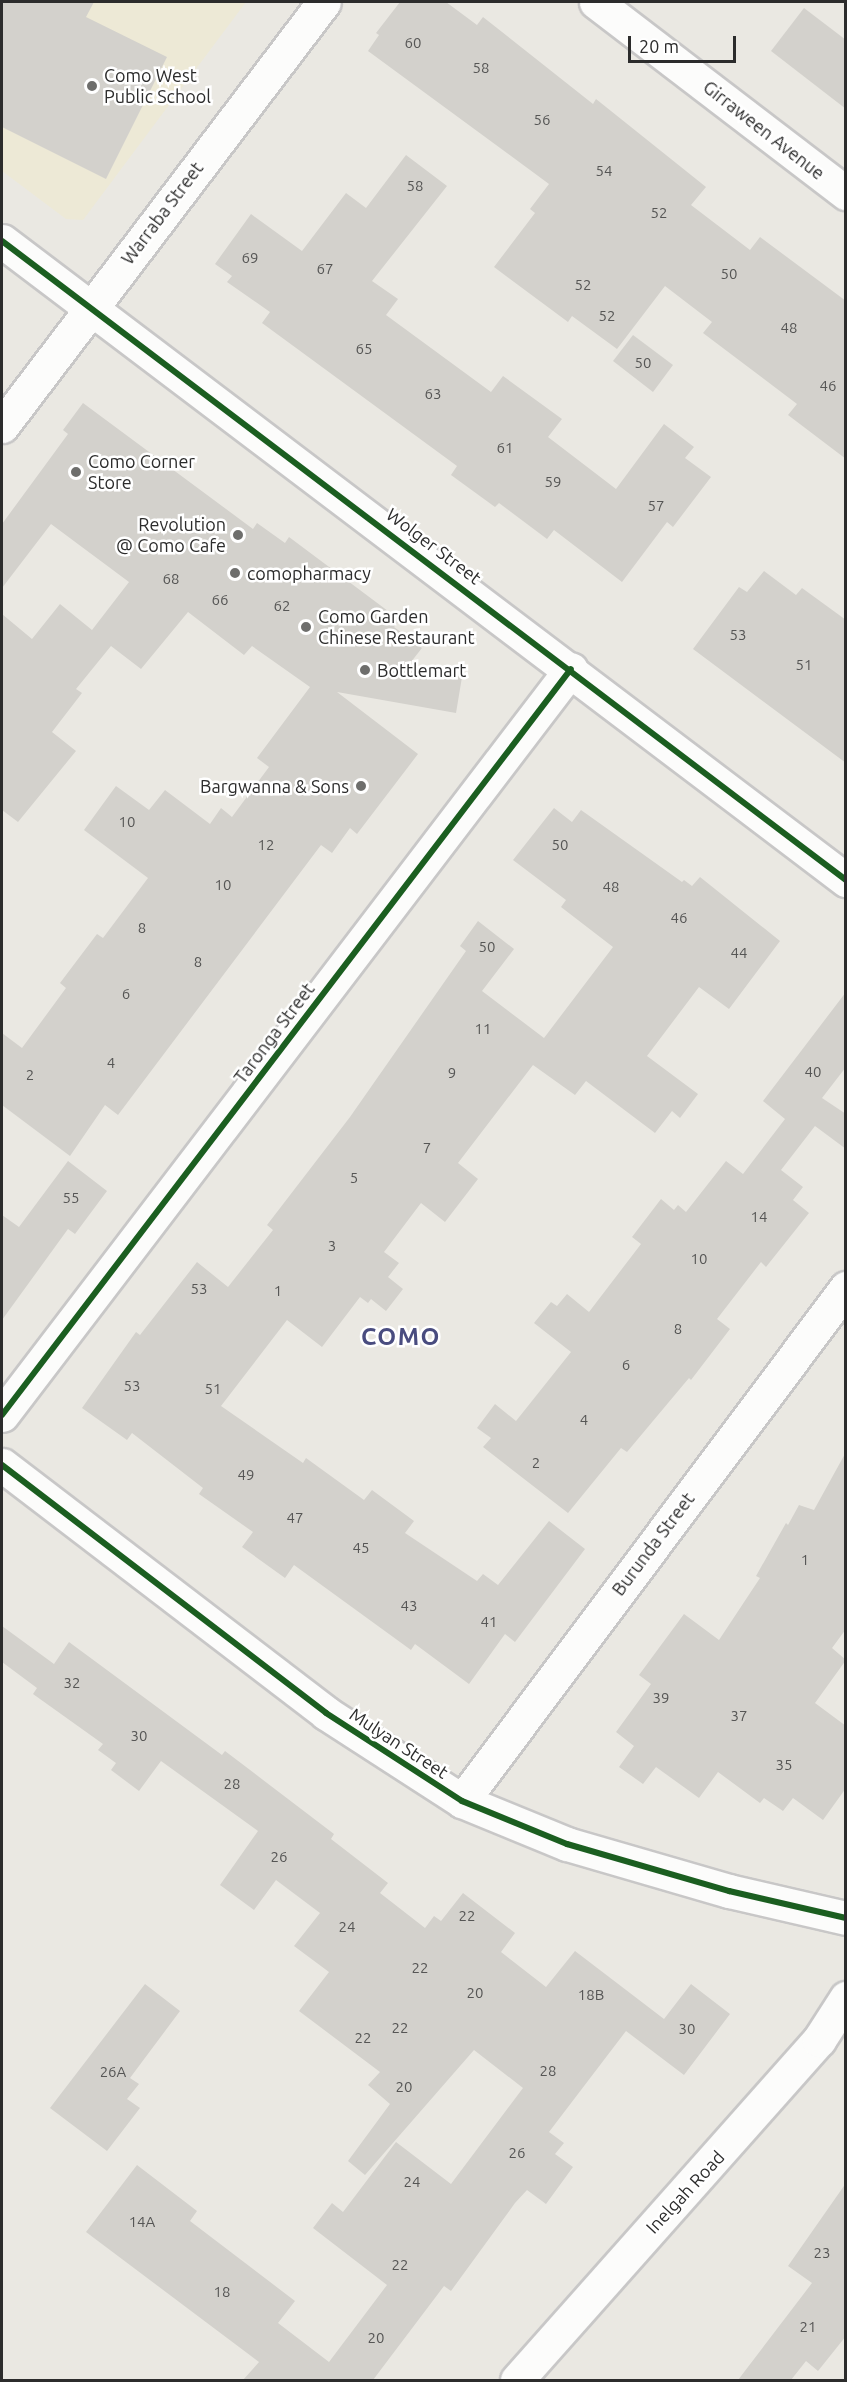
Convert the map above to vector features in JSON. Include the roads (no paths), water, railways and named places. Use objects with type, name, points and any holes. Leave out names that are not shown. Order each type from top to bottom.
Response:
[{"type":"street","name":"Warraba Street","points":[[2,426],[324,2]]},
{"type":"street","name":"Girraween Avenue","points":[[596,2],[846,193]]},
{"type":"street","name":"Wolger Street","points":[[2,241],[571,669],[846,880]]},
{"type":"street","name":"Taronga Street","points":[[2,1416],[571,669]]},
{"type":"street","name":"Burunda Street","points":[[462,1801],[846,1288]]},
{"type":"street","name":"Mulyan Street","points":[[2,1465],[326,1713],[462,1801],[567,1844],[729,1891],[846,1918]]},
{"type":"street","name":"Inelgah Road","points":[[517,2380],[819,2040],[846,1998]]},
{"type":"place","name":"Como West Public School","points":[[92,86]]},
{"type":"place","name":"Como Corner Store","points":[[76,472]]},
{"type":"place","name":"Revolution @ Como Cafe","points":[[238,535]]},
{"type":"place","name":"comopharmacy","points":[[235,573]]},
{"type":"place","name":"Como Garden Chinese Restaurant","points":[[306,627]]},
{"type":"place","name":"Bottlemart","points":[[365,670]]},
{"type":"place","name":"Bargwanna & Sons","points":[[361,786]]},
{"type":"district","name":"COMO","points":[[401,1337]]}]
